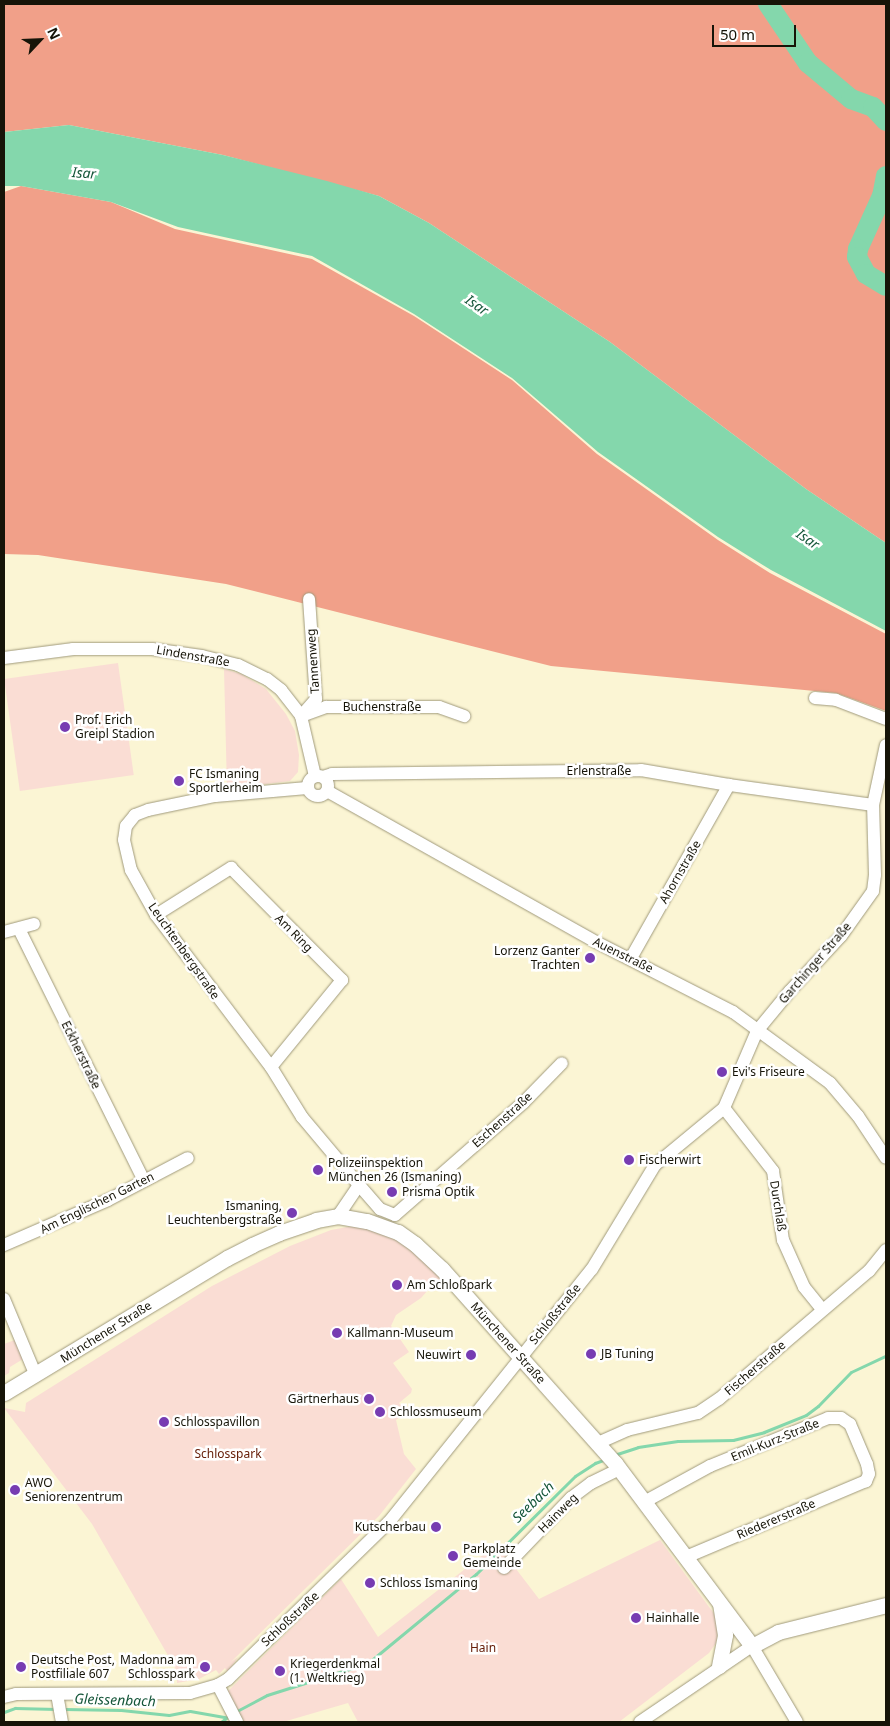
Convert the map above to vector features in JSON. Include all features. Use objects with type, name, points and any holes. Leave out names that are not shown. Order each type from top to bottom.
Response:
[{"type":"main road","name":"Münchener Straße","points":[[4,1394],[227,1258],[295,1226],[338,1216],[367,1221],[398,1232],[415,1244],[442,1270],[519,1358],[602,1446],[646,1502],[752,1646]]},
{"type":"main road","points":[[719,1601],[726,1635],[719,1666]]},
{"type":"main road","points":[[752,1646],[778,1632],[886,1605]]},
{"type":"street","name":"Tannenweg","points":[[301,716],[316,699],[309,599]]},
{"type":"street","name":"Lindenstraße","points":[[4,658],[73,649],[152,649],[202,656],[238,665],[266,679],[281,690],[301,716],[319,776]]},
{"type":"street","points":[[815,698],[836,700],[886,719]]},
{"type":"street","name":"Buchenstraße","points":[[301,716],[326,707],[440,707],[464,716]]},
{"type":"street","name":"Garchinger Straße","points":[[757,1031],[790,991],[841,936],[873,891],[873,805],[886,745]]},
{"type":"street","name":"Erlenstraße","points":[[319,776],[332,774],[641,770],[729,785],[873,805]]},
{"type":"street","points":[[319,776],[327,782],[327,791],[321,796],[314,796],[307,788],[310,779],[319,776]]},
{"type":"street","name":"Ahornstraße","points":[[630,958],[729,785]]},
{"type":"street","name":"Leuchtenbergstraße","points":[[307,788],[215,796],[161,807],[135,816],[126,826],[124,840],[131,870],[156,915],[271,1067],[302,1117],[359,1185]]},
{"type":"street","name":"Auenstraße","points":[[327,791],[596,942],[733,1012],[830,1083],[858,1116],[886,1158]]},
{"type":"street","name":"Am Ring","points":[[156,915],[231,868],[342,980],[271,1067]]},
{"type":"street","points":[[4,932],[34,924]]},
{"type":"street","name":"Eckherstraße","points":[[19,928],[144,1181]]},
{"type":"street","name":"Schloßstraße","points":[[221,1690],[228,1679],[388,1522],[592,1269],[656,1165],[724,1108],[757,1031]]},
{"type":"street","name":"Eschenstraße","points":[[395,1215],[524,1102],[562,1063]]},
{"type":"street","name":"Durchlaß","points":[[724,1108],[772,1171],[783,1240],[804,1287],[822,1309]]},
{"type":"street","name":"Am Englischen Garten","points":[[4,1245],[108,1200],[188,1158]]},
{"type":"street","points":[[338,1216],[359,1185],[380,1209],[395,1215],[398,1232]]},
{"type":"street","name":"Fischerstraße","points":[[602,1446],[627,1430],[698,1413],[719,1399],[822,1309],[869,1271],[886,1250]]},
{"type":"street","points":[[4,1299],[36,1376]]},
{"type":"street","name":"Emil-Kurz-Straße","points":[[646,1502],[710,1466],[828,1418],[841,1418],[850,1424],[867,1464],[869,1474],[866,1481]]},
{"type":"street","name":"Hainweg","points":[[504,1568],[570,1498],[618,1466]]},
{"type":"street","name":"Riedererstraße","points":[[686,1557],[866,1481]]},
{"type":"street","points":[[640,1722],[668,1704],[719,1666],[752,1646],[797,1722]]},
{"type":"street","points":[[4,1697],[16,1694],[59,1707],[221,1690],[237,1722]]},
{"type":"green space","name":"Prof. Erich Greipl Stadion","points":[[118,663],[134,775],[20,791],[4,679]]},
{"type":"green space","points":[[224,669],[241,674],[266,689],[286,714],[295,731],[299,755],[298,772],[290,781],[227,789]]},
{"type":"green space","name":"Schlosspark","points":[[353,1226],[371,1228],[395,1239],[418,1255],[442,1280],[428,1290],[421,1298],[396,1315],[391,1326],[409,1352],[393,1363],[412,1389],[411,1393],[399,1403],[406,1412],[396,1420],[404,1454],[416,1469],[379,1516],[231,1662],[238,1657],[228,1672],[225,1668],[219,1674],[216,1670],[199,1679],[177,1683],[177,1671],[92,1524],[4,1408],[25,1412],[26,1403],[212,1286],[290,1246],[331,1230]]},
{"type":"green space","points":[[15,1340],[23,1359],[10,1367],[9,1373],[4,1376],[4,1344]]},
{"type":"green space","name":"Hain","points":[[660,1540],[715,1615],[718,1633],[716,1643],[709,1653],[619,1722],[358,1722],[348,1703],[283,1722],[244,1722],[228,1691],[341,1579],[378,1637],[497,1544],[539,1599]]},
{"type":"shaded area","points":[[4,4],[886,4],[886,543],[806,489],[610,342],[429,223],[379,196],[223,155],[69,125],[4,132]]},
{"type":"shaded area","points":[[21,186],[111,202],[175,229],[312,259],[414,316],[512,380],[597,454],[718,540],[770,573],[886,634],[886,711],[836,693],[551,666],[226,584],[38,555],[4,554],[4,192]]},
{"type":"water","name":"Isar","points":[[69,125],[223,155],[327,181],[379,196],[429,223],[610,342],[806,489],[886,543],[886,631],[771,570],[718,537],[598,452],[512,378],[414,314],[312,256],[178,227],[111,202],[21,186],[4,186],[4,132]]},
{"type":"waterway","points":[[768,4],[808,63],[851,99],[873,107],[886,121]]},
{"type":"waterway","points":[[886,176],[882,196],[858,249],[857,257],[866,274],[886,286]]},
{"type":"waterway","name":"Seebach","points":[[614,1455],[638,1447],[678,1441],[733,1440],[764,1432],[806,1415],[818,1406],[851,1372],[886,1356]]},
{"type":"waterway","name":"Seebach","points":[[235,1712],[267,1695],[368,1663],[476,1574],[575,1476],[595,1463],[606,1459]]},
{"type":"waterway","name":"Gleissenbach","points":[[4,1712],[15,1708],[57,1709]]},
{"type":"waterway","name":"Gleissenbach","points":[[64,1709],[121,1710],[169,1715],[190,1711],[225,1717]]},
{"type":"waterway","name":"Seebach","points":[[221,1722],[230,1715]]},
{"type":"place","name":"Prof. Erich Greipl Stadion","points":[[65,727]]},
{"type":"place","name":"FC Ismaning Sportlerheim","points":[[179,781]]},
{"type":"place","name":"Lorzenz Ganter Trachten","points":[[590,958]]},
{"type":"place","name":"Evi's Friseure","points":[[722,1072]]},
{"type":"place","name":"Fischerwirt","points":[[629,1160]]},
{"type":"place","name":"Polizeiinspektion München 26 (Ismaning)","points":[[318,1170]]},
{"type":"place","name":"Prisma Optik","points":[[392,1192]]},
{"type":"place","name":"Ismaning, Leuchtenbergstraße","points":[[292,1213]]},
{"type":"place","name":"Am Schloßpark","points":[[397,1285]]},
{"type":"place","name":"Kallmann-Museum","points":[[337,1333]]},
{"type":"place","name":"JB Tuning","points":[[591,1354]]},
{"type":"place","name":"Neuwirt","points":[[471,1355]]},
{"type":"place","name":"Gärtnerhaus","points":[[369,1399]]},
{"type":"place","name":"Schlossmuseum","points":[[380,1412]]},
{"type":"place","name":"Schlosspavillon","points":[[164,1422]]},
{"type":"place","name":"AWO Seniorenzentrum","points":[[15,1490]]},
{"type":"place","name":"Kutscherbau","points":[[436,1527]]},
{"type":"place","name":"Parkplatz Gemeinde","points":[[453,1556]]},
{"type":"place","name":"Schloss Ismaning","points":[[370,1583]]},
{"type":"place","name":"Hainhalle","points":[[636,1618]]},
{"type":"place","name":"Deutsche Post, Postfiliale 607","points":[[21,1667]]},
{"type":"place","name":"Madonna am Schlosspark","points":[[205,1667]]},
{"type":"place","name":"Kriegerdenkmal (1. Weltkrieg)","points":[[280,1671]]}]
